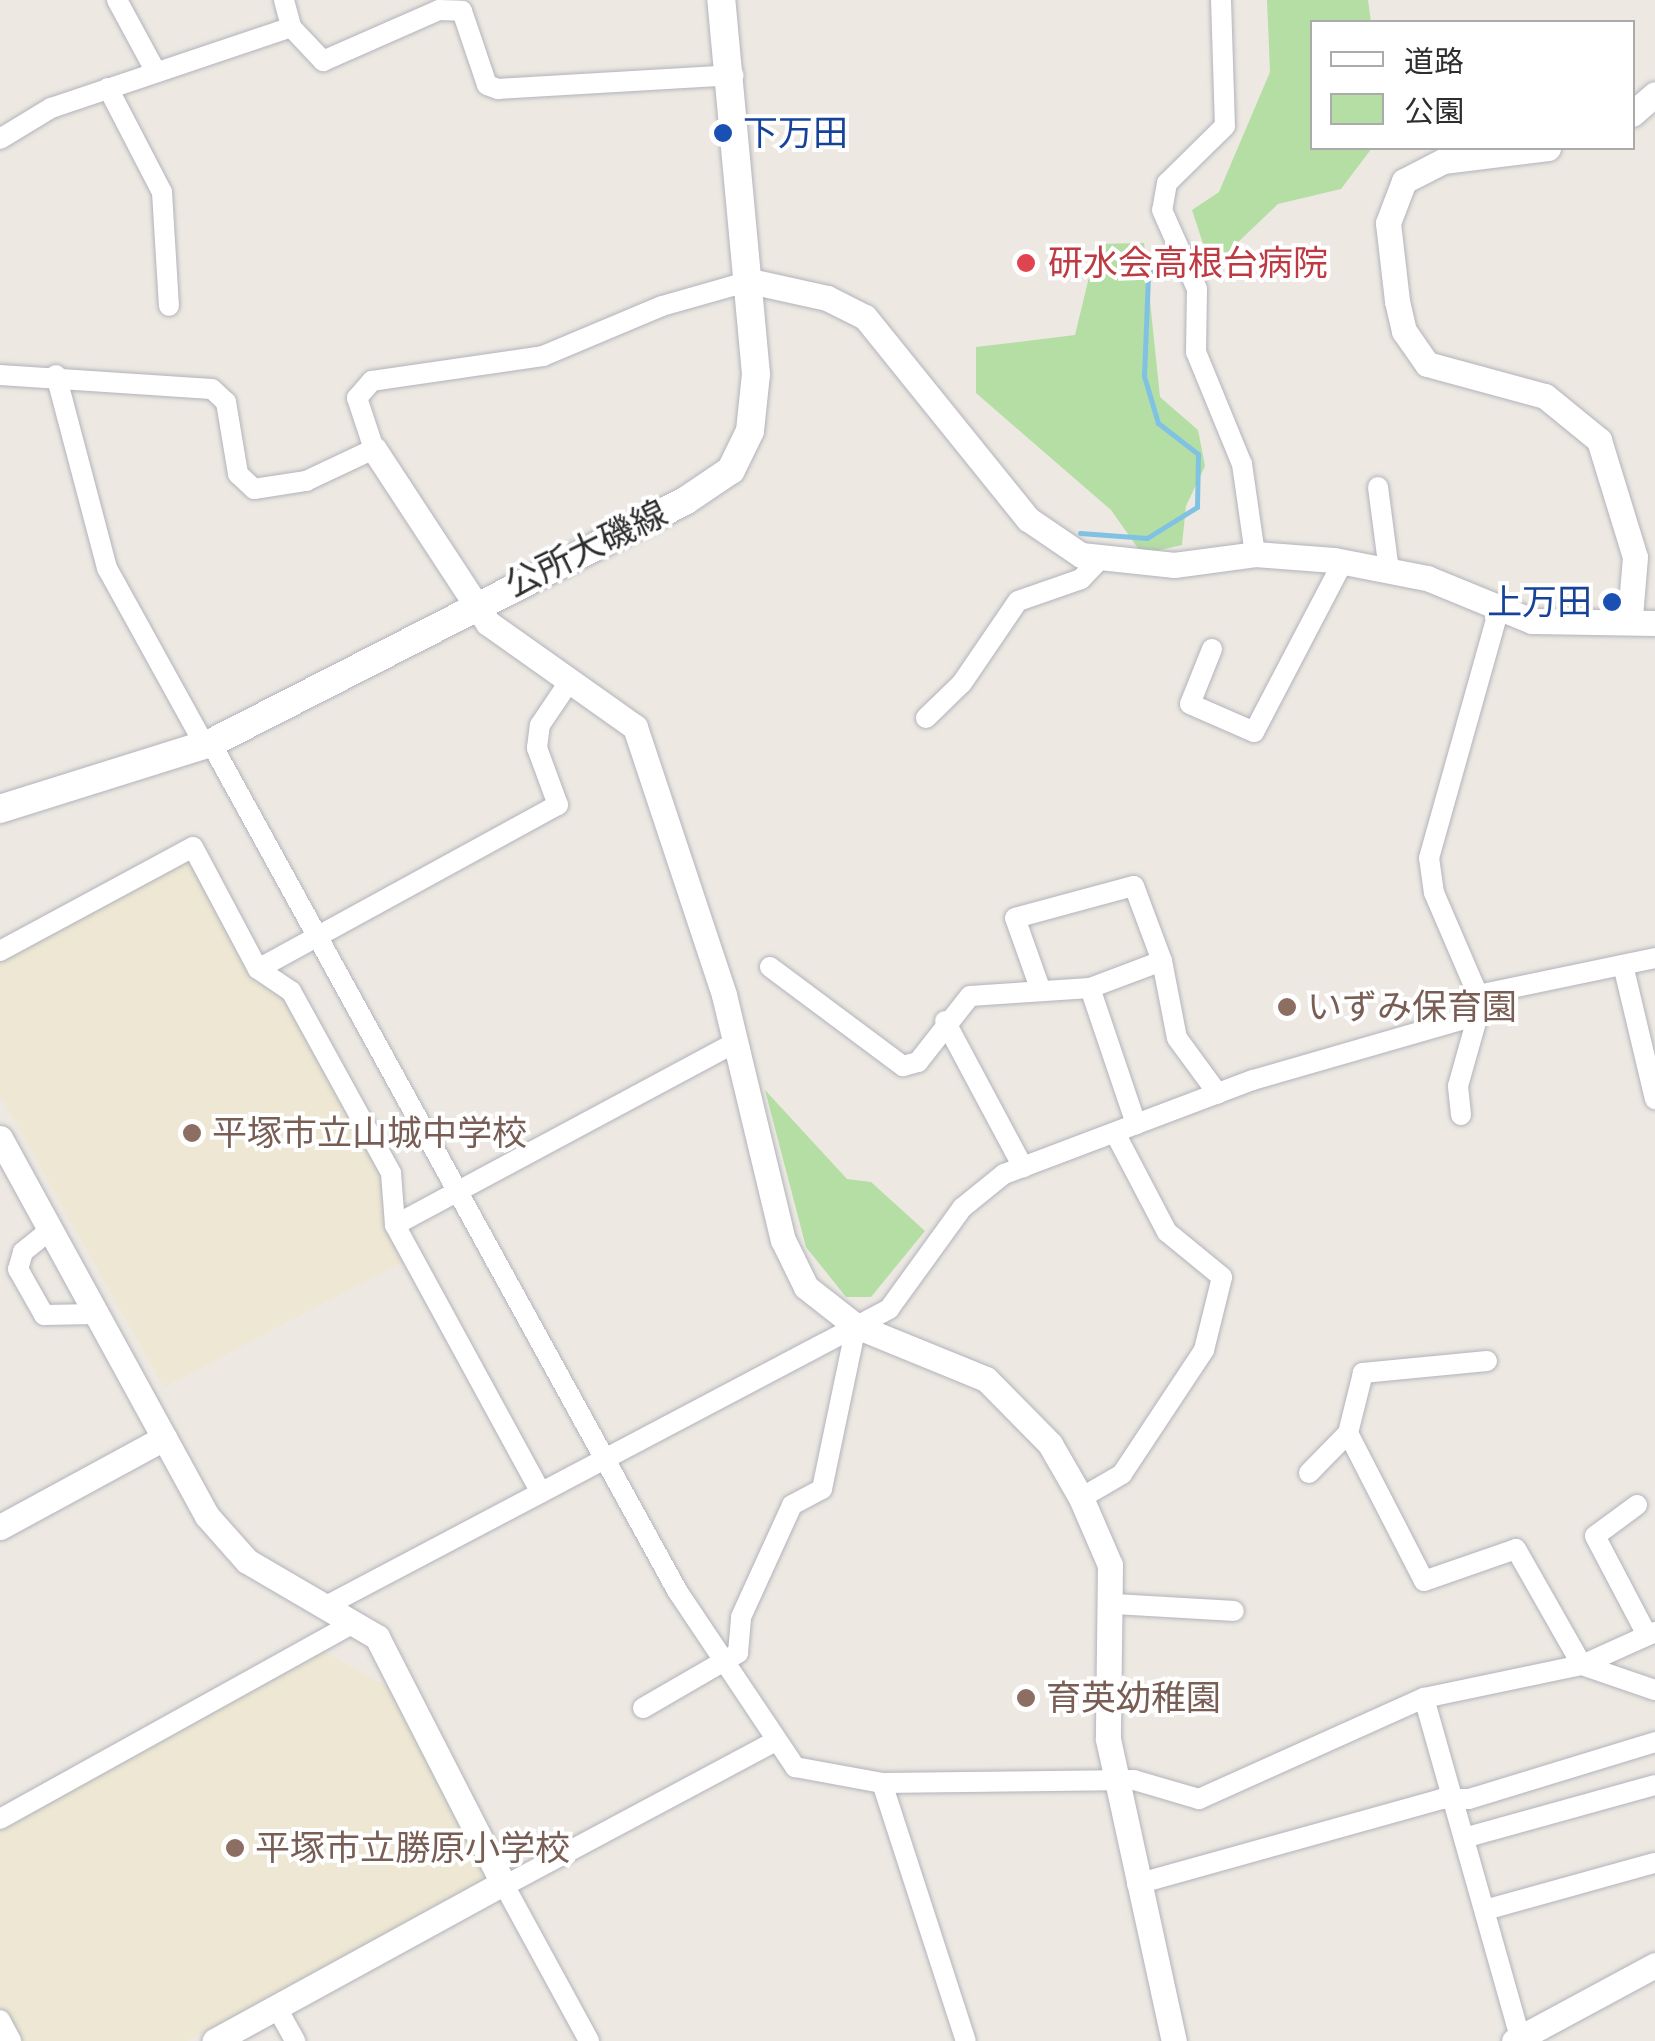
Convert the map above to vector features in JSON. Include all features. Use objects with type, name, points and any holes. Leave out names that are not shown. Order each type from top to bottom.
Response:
[{"type":"main road","name":"公所大磯線","points":[[0,809],[208,743],[473,604],[686,502],[731,470],[756,403],[734,75],[721,0]]},
{"type":"street","points":[[117,0],[156,72]]},
{"type":"street","points":[[284,0],[291,27],[323,61],[439,10],[462,11],[488,85],[498,89],[734,75]]},
{"type":"street","points":[[1221,0],[1225,126],[1167,184],[1162,210],[1197,289],[1196,352],[1242,464],[1255,554]]},
{"type":"street","points":[[0,139],[51,108],[291,27]]},
{"type":"street","points":[[108,88],[162,192],[169,306]]},
{"type":"street","points":[[1635,111],[1655,94]]},
{"type":"street","points":[[1174,2041],[1115,1786],[1108,1739],[1116,1604],[1110,1565],[1081,1498],[1050,1444],[986,1379],[856,1326],[794,1270],[736,1042],[635,727],[571,679],[502,635],[473,604],[374,449],[357,398],[372,381],[542,356],[662,306],[750,281],[826,298],[865,317],[1028,519],[1056,542],[1100,560],[1174,565],[1255,554],[1343,562],[1389,570],[1551,624],[1642,620],[1645,564],[1608,466],[1585,424],[1546,396],[1428,364],[1404,331],[1388,223],[1404,181],[1443,161],[1532,150]]},
{"type":"street","points":[[0,375],[212,389],[226,402],[238,474],[254,489],[306,481],[374,449]]},
{"type":"street","points":[[56,376],[107,568],[321,934],[458,1192],[724,1665],[772,1743],[795,1766],[882,1784],[1115,1786],[1134,1780],[1212,1796],[1424,1698],[1582,1665],[1651,1634],[1595,1536],[1637,1505]]},
{"type":"street","points":[[1378,487],[1389,570]]},
{"type":"street","points":[[926,718],[962,682],[1018,601],[1081,579],[1100,560]]},
{"type":"street","points":[[1212,650],[1190,704],[1254,732],[1343,562]]},
{"type":"street","points":[[1462,1115],[1458,1086],[1478,1005],[1434,894],[1429,858],[1500,609]]},
{"type":"street","points":[[258,969],[558,806],[538,748],[540,725],[571,679]]},
{"type":"street","points":[[0,952],[193,848],[258,969],[292,991],[391,1173],[395,1225],[541,1492]]},
{"type":"street","points":[[1041,991],[1015,918],[1134,886],[1162,961],[1178,1038],[1218,1094]]},
{"type":"street","points":[[326,1606],[889,1309],[982,1187],[1023,1167],[1218,1094],[1478,1005],[1655,958]]},
{"type":"street","points":[[770,967],[903,1066],[918,1062],[945,1021],[970,996],[1090,988],[1162,961]]},
{"type":"street","points":[[1623,965],[1655,1099]]},
{"type":"street","points":[[1090,988],[1136,1124]]},
{"type":"street","points":[[945,1021],[1023,1167]]},
{"type":"street","points":[[395,1225],[736,1042]]},
{"type":"street","points":[[1081,1498],[1122,1474],[1204,1350],[1222,1277],[1167,1232],[1116,1135]]},
{"type":"street","points":[[0,1138],[164,1438],[226,1542],[355,1622],[389,1652],[504,1884],[590,2041]]},
{"type":"street","points":[[50,1230],[23,1252],[18,1269],[56,1320],[97,1314]]},
{"type":"street","points":[[644,1708],[724,1665],[738,1653],[741,1617],[792,1505],[822,1490],[856,1326]]},
{"type":"street","points":[[1310,1473],[1348,1432],[1362,1373],[1487,1360]]},
{"type":"street","points":[[1348,1432],[1424,1582],[1516,1549],[1582,1665],[1655,1690]]},
{"type":"street","points":[[0,1526],[164,1438]]},
{"type":"street","points":[[1116,1604],[1234,1611]]},
{"type":"street","points":[[0,1818],[355,1622]]},
{"type":"street","points":[[1424,1698],[1485,1910],[1517,2039],[1655,1965]]},
{"type":"street","points":[[1137,1884],[1441,1799],[1455,1802],[1655,1742]]},
{"type":"street","points":[[214,2041],[772,1743]]},
{"type":"street","points":[[882,1784],[966,2041]]},
{"type":"street","points":[[1464,1838],[1655,1785]]},
{"type":"street","points":[[1485,1910],[1655,1863]]},
{"type":"street","points":[[276,2008],[295,2041]]},
{"type":"street","points":[[0,2020],[11,2041]]},
{"type":"shaded area","name":"平塚市立山城中学校","points":[[184,860],[195,863],[286,995],[384,1171],[384,1218],[406,1260],[164,1387],[0,1095],[0,958]]},
{"type":"shaded area","name":"平塚市立勝原小学校","points":[[319,1649],[395,1691],[484,1872],[481,1882],[187,2041],[20,2041],[0,2004],[0,1824]]},
{"type":"green space","points":[[1267,0],[1368,0],[1371,20],[1310,20],[1310,150],[1370,150],[1341,189],[1278,204],[1211,268],[1192,210],[1219,192],[1270,72]]},
{"type":"green space","points":[[1144,243],[1160,397],[1198,430],[1205,466],[1186,506],[1182,545],[1142,554],[1111,510],[976,393],[976,347],[1075,335],[1097,244]]},
{"type":"green space","points":[[765,1090],[847,1179],[871,1182],[925,1231],[871,1297],[846,1297],[806,1247]]},
{"type":"waterway","points":[[1080,533],[1147,538],[1197,507],[1198,454],[1158,423],[1144,376],[1148,276],[1170,257]]},
{"type":"place","name":"下万田","points":[[723,133]]},
{"type":"place","name":"研水会高根台病院","points":[[1026,263]]},
{"type":"place","name":"上万田","points":[[1612,602]]},
{"type":"place","name":"いずみ保育園","points":[[1287,1007]]},
{"type":"place","name":"平塚市立山城中学校","points":[[192,1133]]},
{"type":"place","name":"育英幼稚園","points":[[1026,1698]]},
{"type":"place","name":"平塚市立勝原小学校","points":[[235,1848]]}]
